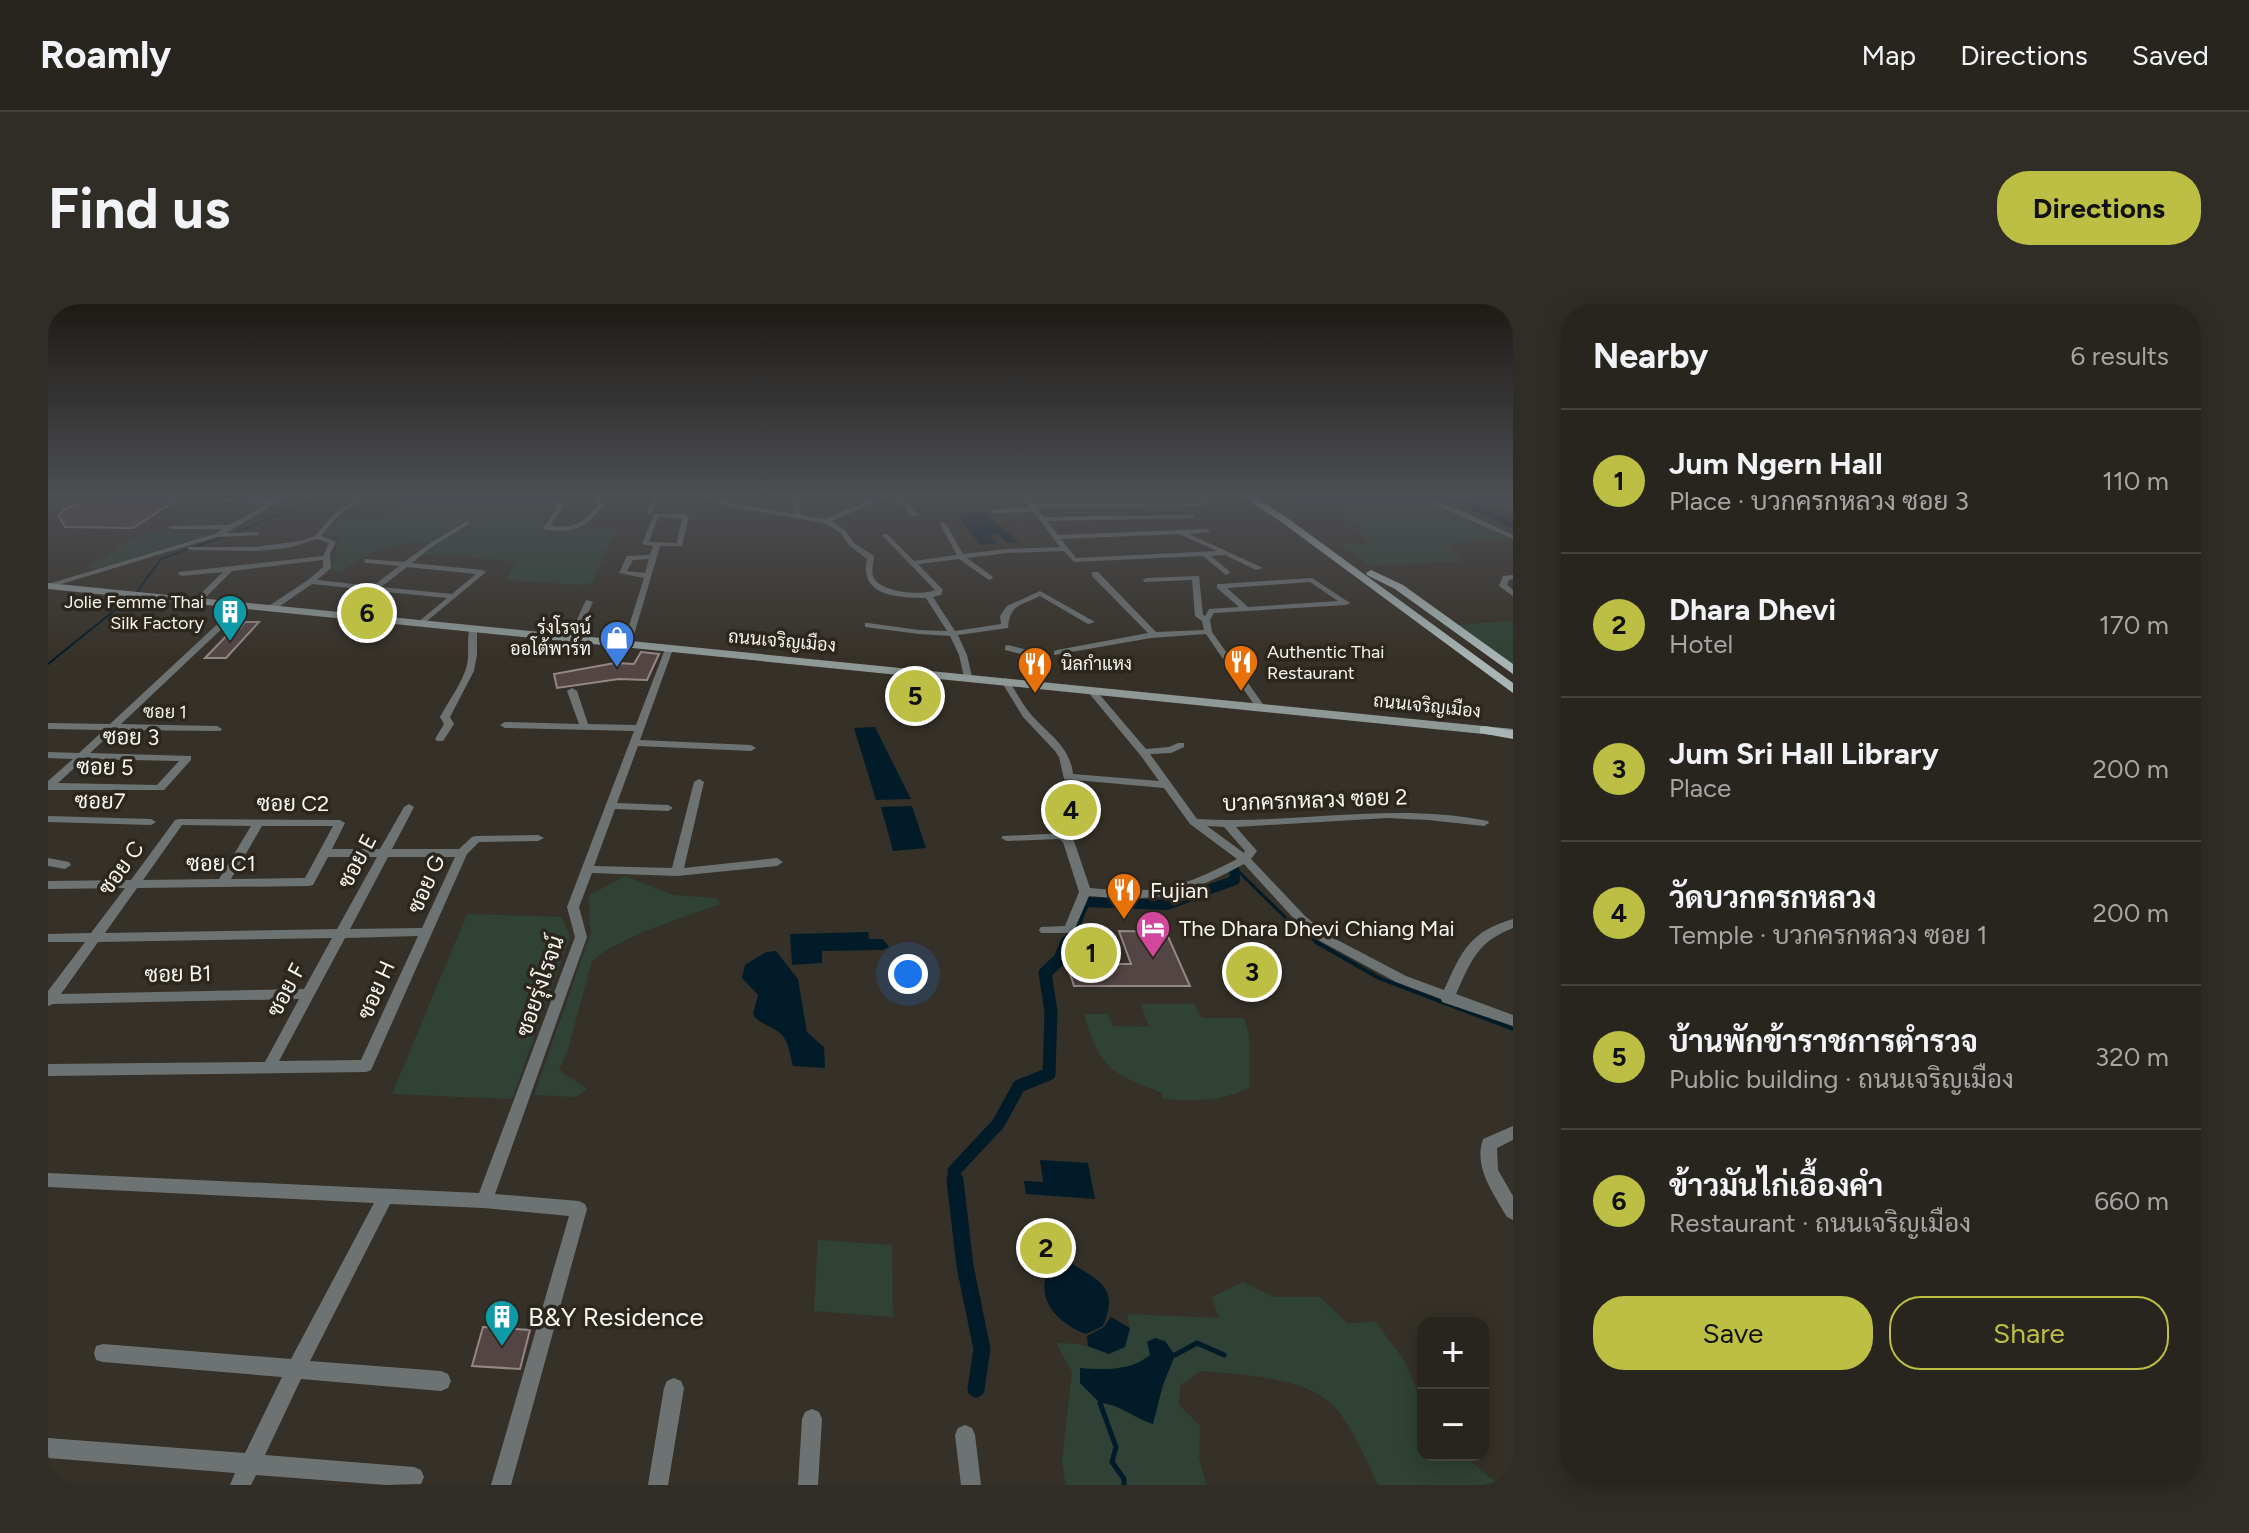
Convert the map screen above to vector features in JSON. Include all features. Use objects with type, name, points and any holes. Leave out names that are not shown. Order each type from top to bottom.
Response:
[{"type":"main road","points":[[1324,549],[1513,689]]},
{"type":"main road","points":[[1337,549],[1513,679]]},
{"type":"main road","points":[[1356,573],[1380,598],[1513,700]]},
{"type":"main road","points":[[1371,573],[1399,587],[1513,670]]},
{"type":"main road","name":"ถนนเจริญเมือง","points":[[49,586],[1485,730]]},
{"type":"main road","points":[[1485,730],[1513,732]]},
{"type":"street","points":[[49,586],[184,549]]},
{"type":"street","points":[[270,609],[327,568],[326,558],[330,549]]},
{"type":"street","points":[[338,616],[426,549]]},
{"type":"street","points":[[627,645],[656,549]]},
{"type":"street","points":[[858,549],[871,558],[868,568],[870,582],[879,590],[929,597],[939,590],[899,549]]},
{"type":"street","points":[[957,549],[961,557],[989,578]]},
{"type":"street","points":[[912,563],[1064,549]]},
{"type":"street","points":[[1065,549],[1074,560],[1227,553]]},
{"type":"street","points":[[1218,549],[1259,568]]},
{"type":"street","points":[[1205,554],[1226,573]]},
{"type":"street","points":[[649,576],[623,573],[630,558],[654,557]]},
{"type":"street","points":[[182,574],[326,558]]},
{"type":"street","points":[[368,561],[482,572],[421,624]]},
{"type":"street","points":[[196,602],[230,569]]},
{"type":"street","points":[[1095,574],[1153,634]]},
{"type":"street","points":[[1513,577],[1506,578],[1503,586],[1513,594]]},
{"type":"street","points":[[1147,580],[1196,578],[1199,616],[1346,603],[1312,580],[1220,586],[1247,610]]},
{"type":"street","points":[[311,582],[453,596]]},
{"type":"street","points":[[868,625],[954,634],[1005,626],[1004,616],[1010,608],[1040,593],[1091,622]]},
{"type":"street","points":[[929,597],[954,634],[967,665],[968,677]]},
{"type":"street","points":[[572,639],[589,602]]},
{"type":"street","points":[[48,786],[242,606]]},
{"type":"street","points":[[1209,616],[1208,632],[1260,707]]},
{"type":"street","points":[[440,739],[449,724],[445,717],[474,653],[470,642],[473,629]]},
{"type":"street","points":[[1057,653],[1153,634],[1208,632]]},
{"type":"street","points":[[1008,648],[1036,655],[1041,661],[1038,685]]},
{"type":"street","name":"ซอยรุ่งโรจน์","points":[[484,1201],[581,937],[573,907],[669,649]]},
{"type":"street","points":[[1005,681],[1026,714],[1058,745],[1068,761],[1068,777],[1167,785]]},
{"type":"street","points":[[1091,690],[1143,752],[1194,822],[1246,860],[1301,919],[1324,938],[1401,979],[1513,1021]]},
{"type":"street","points":[[572,691],[585,728]]},
{"type":"street","points":[[505,725],[641,728]]},
{"type":"street","name":"ซอย 1","points":[[48,726],[217,729]]},
{"type":"street","points":[[635,743],[751,748]]},
{"type":"street","points":[[1143,752],[1171,750],[1181,745]]},
{"type":"street","points":[[48,755],[82,755]]},
{"type":"street","name":"ซอย 3","points":[[82,755],[187,758],[160,788]]},
{"type":"street","points":[[677,872],[699,782]]},
{"type":"street","name":"ซอย 5","points":[[48,786],[160,788]]},
{"type":"street","points":[[612,806],[668,808]]},
{"type":"street","name":"ซอย E","points":[[341,933],[409,807]]},
{"type":"street","name":"บวกครกหลวง ซอย 2","points":[[1194,822],[1271,825],[1373,815],[1484,823]]},
{"type":"street","name":"ซอย7","points":[[48,819],[151,822]]},
{"type":"street","name":"ซอย C2","points":[[179,822],[340,823],[309,882]]},
{"type":"street","name":"ซอย C","points":[[49,999],[179,822]]},
{"type":"street","points":[[223,883],[259,822]]},
{"type":"street","points":[[1085,892],[1148,897],[1180,891],[1246,860],[1251,851],[1249,846],[1228,825]]},
{"type":"street","points":[[1007,838],[1066,837],[1085,892],[1069,930],[1045,930]]},
{"type":"street","points":[[324,853],[462,853],[476,839],[538,838]]},
{"type":"street","name":"ซอย G","points":[[427,932],[462,853]]},
{"type":"street","points":[[48,862],[65,865]]},
{"type":"street","points":[[588,869],[677,872],[777,862]]},
{"type":"street","name":"ซอย C1","points":[[48,885],[309,882]]},
{"type":"street","points":[[1447,998],[1473,944],[1488,931],[1513,923]]},
{"type":"street","points":[[48,938],[427,932]]},
{"type":"street","name":"ซอย H","points":[[269,1067],[366,1066],[427,932]]},
{"type":"street","name":"ซอย F","points":[[269,1067],[341,933]]},
{"type":"street","name":"ซอย B1","points":[[49,999],[308,994]]},
{"type":"street","points":[[48,1070],[269,1067]]},
{"type":"street","points":[[1513,1133],[1489,1144],[1490,1171],[1513,1212]]},
{"type":"street","points":[[48,1180],[484,1201],[579,1209],[501,1485]]},
{"type":"street","points":[[244,1475],[386,1196]]},
{"type":"street","points":[[103,1353],[441,1381]]},
{"type":"street","points":[[658,1485],[674,1388]]},
{"type":"street","points":[[808,1485],[812,1419]]},
{"type":"street","points":[[965,1435],[971,1485]]},
{"type":"street","points":[[48,1448],[244,1475],[414,1477]]},
{"type":"green space","points":[[116,549],[165,549],[97,569],[87,567]]},
{"type":"green space","points":[[337,549],[385,549],[341,572],[331,570]]},
{"type":"green space","points":[[428,549],[607,549],[592,583],[583,585],[505,580],[516,561],[423,554]]},
{"type":"green space","points":[[1345,549],[1452,549],[1463,561],[1371,566]]},
{"type":"green space","points":[[1513,621],[1513,664],[1456,625]]},
{"type":"green space","points":[[625,876],[673,895],[717,898],[720,904],[642,932],[606,950],[592,961],[567,1052],[559,1070],[587,1089],[576,1097],[534,1095],[591,932],[588,896]]},
{"type":"green space","points":[[467,914],[562,917],[570,937],[512,1099],[392,1094]]},
{"type":"green space","points":[[1141,1004],[1194,1004],[1202,1018],[1244,1018],[1249,1035],[1249,1088],[1217,1098],[1162,1099],[1163,1093],[1131,1080],[1110,1067],[1096,1046],[1084,1014],[1108,1014],[1113,1026],[1149,1027]]},
{"type":"green space","points":[[818,1240],[892,1245],[893,1317],[814,1311]]},
{"type":"green space","points":[[1243,1282],[1273,1297],[1320,1297],[1348,1324],[1375,1321],[1405,1362],[1417,1390],[1417,1461],[1470,1461],[1499,1485],[1378,1485],[1343,1417],[1315,1392],[1249,1375],[1201,1371],[1180,1386],[1179,1405],[1200,1426],[1199,1457],[1206,1485],[1066,1485],[1062,1462],[1072,1372],[1056,1343],[1080,1344],[1109,1354],[1130,1328],[1127,1314],[1219,1318],[1212,1297]]},
{"type":"water","points":[[875,727],[911,799],[876,800],[854,728]]},
{"type":"water","points":[[912,806],[926,848],[893,851],[881,807]]},
{"type":"water","points":[[868,932],[869,939],[883,939],[889,947],[883,950],[822,951],[822,963],[792,965],[790,934]]},
{"type":"water","points":[[776,951],[798,979],[807,1032],[824,1047],[825,1068],[793,1066],[784,1037],[753,1014],[758,995],[742,978],[745,965],[766,952]]},
{"type":"water","points":[[1040,1160],[1088,1163],[1095,1199],[1026,1194],[1024,1181],[1043,1182]]},
{"type":"water","points":[[1067,1260],[1096,1279],[1107,1292],[1108,1312],[1103,1326],[1086,1334],[1065,1323],[1046,1297],[1046,1275],[1052,1264]]},
{"type":"water","points":[[1111,1317],[1130,1328],[1125,1347],[1109,1354],[1088,1346],[1087,1336],[1104,1327]]},
{"type":"water","points":[[1155,1338],[1165,1341],[1175,1355],[1153,1424],[1100,1403],[1080,1383],[1080,1368],[1108,1369],[1134,1364],[1150,1355],[1147,1342]]},
{"type":"building","name":"Jolie Femme Thai Silk Factory","points":[[245,622],[259,622],[226,658],[205,658],[234,628],[240,628]]},
{"type":"building","name":"รุ่งโรจน์ ออโต้พาร์ท","points":[[641,652],[659,654],[647,680],[619,679],[557,688],[554,674],[615,663],[634,664]]},
{"type":"building","points":[[1085,806],[1090,815],[1051,817],[1047,807]]},
{"type":"building","points":[[1119,931],[1166,932],[1190,986],[1074,986],[1067,964],[1080,964],[1073,942],[1102,942],[1110,964],[1131,964]]},
{"type":"building","points":[[1270,965],[1278,978],[1234,980],[1226,966]]},
{"type":"building","name":"B&Y Residence","points":[[483,1327],[530,1330],[520,1369],[472,1366]]},
{"type":"waterway","points":[[136,593],[161,559],[189,549]]},
{"type":"waterway","points":[[48,664],[130,598]]},
{"type":"waterway","points":[[1234,867],[1287,919],[1318,943]]},
{"type":"waterway","points":[[1067,944],[1085,902],[1167,905],[1235,880],[1234,867]]},
{"type":"waterway","points":[[955,1182],[954,1171],[998,1124],[1019,1086],[1049,1074],[1051,1011],[1045,973],[1060,959],[1067,942]]},
{"type":"waterway","points":[[1318,943],[1379,978],[1513,1029]]},
{"type":"waterway","points":[[955,1180],[965,1266],[982,1349],[976,1389]]},
{"type":"waterway","points":[[1175,1355],[1197,1343],[1224,1355]]},
{"type":"waterway","points":[[1100,1403],[1116,1447],[1112,1462],[1124,1479],[1124,1485]]},
{"type":"place","name":"ข้าวมันไก่เอื้องคํา","points":[[367,613]]},
{"type":"place","name":"Jolie Femme Thai Silk Factory","points":[[230,643]]},
{"type":"place","name":"รุ่งโรจน์ ออโต้พาร์ท","points":[[617,669]]},
{"type":"place","name":"Authentic Thai Restaurant","points":[[1241,693]]},
{"type":"place","name":"นิลกําแหง","points":[[1035,695]]},
{"type":"place","name":"บ้านพักข้าราชการตำรวจ","points":[[915,696]]},
{"type":"place","name":"วัดบวกครกหลวง","points":[[1071,810]]},
{"type":"place","name":"Fujian","points":[[1124,921]]},
{"type":"place","name":"Jum Ngern Hall","points":[[1091,953]]},
{"type":"place","name":"The Dhara Dhevi Chiang Mai","points":[[1153,959]]},
{"type":"place","name":"Jum Sri Hall Library","points":[[1252,972]]},
{"type":"place","name":"Dhara Dhevi","points":[[1046,1248]]},
{"type":"place","name":"B&Y Residence","points":[[502,1348]]}]
